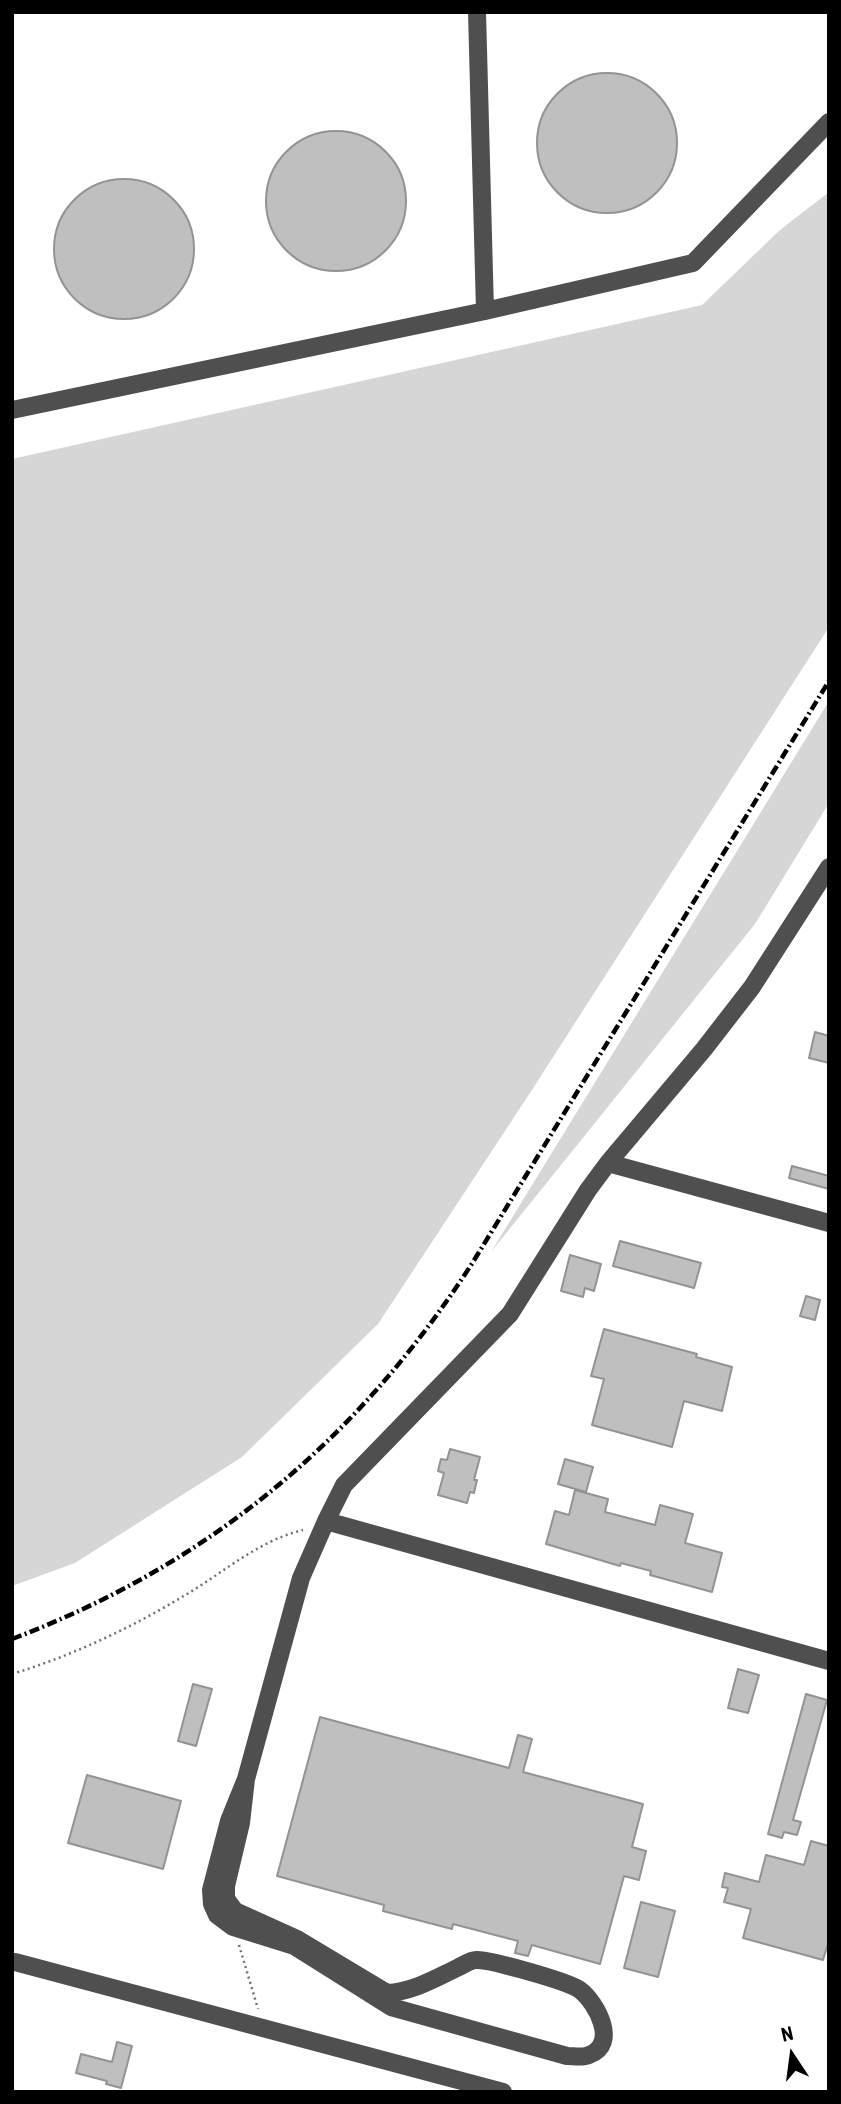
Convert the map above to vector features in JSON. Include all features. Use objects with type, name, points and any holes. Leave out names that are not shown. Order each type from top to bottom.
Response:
[{"type":"lane","points":[[477,12],[485,311]]},
{"type":"lane","points":[[12,410],[485,311],[693,263],[829,122]]},
{"type":"lane","points":[[246,1779],[241,1824],[226,1886],[226,1899],[235,1911],[297,1939],[387,1993],[404,1993],[476,1960],[577,1988],[588,1997],[603,2025],[604,2040],[598,2050],[587,2056],[567,2056],[391,2007],[294,1946],[233,1927],[217,1915],[212,1904],[211,1891],[229,1821],[246,1779],[301,1578],[344,1485],[510,1314],[587,1189],[752,987],[829,867]]},
{"type":"lane","points":[[608,1163],[829,1223]]},
{"type":"lane","points":[[326,1521],[829,1661]]},
{"type":"lane","points":[[15,1962],[503,2092]]},
{"type":"path","points":[[12,1674],[73,1653],[128,1627],[183,1597],[264,1544],[326,1521]]},
{"type":"path","points":[[233,1927],[264,2029]]},
{"type":"shaded area","points":[[829,192],[829,627],[530,1093],[378,1324],[242,1457],[75,1563],[12,1586],[12,459],[702,305],[780,230]]},
{"type":"shaded area","points":[[829,701],[829,803],[755,924],[491,1252]]},
{"type":"building","points":[[607,73],[634,79],[656,94],[671,116],[677,143],[671,170],[656,192],[634,207],[607,213],[580,207],[558,192],[543,170],[537,143],[543,116],[558,94],[580,79]]},
{"type":"building","points":[[336,131],[363,137],[385,152],[400,174],[406,201],[400,228],[385,250],[363,265],[336,271],[309,265],[287,250],[272,228],[266,201],[272,174],[287,152],[309,137]]},
{"type":"building","points":[[124,179],[151,185],[173,200],[188,222],[194,249],[188,276],[173,298],[151,313],[124,319],[97,313],[75,298],[60,276],[54,249],[60,222],[75,200],[97,185]]},
{"type":"building","points":[[815,1032],[829,1036],[829,1063],[809,1058]]},
{"type":"building","points":[[792,1166],[829,1176],[829,1189],[789,1178]]},
{"type":"building","points":[[620,1241],[701,1263],[694,1288],[613,1266]]},
{"type":"building","points":[[570,1255],[601,1264],[594,1291],[585,1288],[583,1297],[561,1291]]},
{"type":"building","points":[[806,1296],[820,1300],[815,1320],[800,1316]]},
{"type":"building","points":[[604,1329],[697,1354],[696,1357],[732,1367],[722,1411],[684,1401],[672,1447],[592,1425],[604,1379],[591,1376]]},
{"type":"building","points":[[450,1449],[480,1457],[474,1480],[477,1480],[474,1493],[470,1492],[467,1503],[438,1495],[444,1473],[438,1471],[441,1459],[447,1460]]},
{"type":"building","points":[[565,1459],[593,1467],[586,1492],[558,1484]]},
{"type":"building","points":[[575,1490],[608,1499],[605,1512],[655,1525],[660,1505],[693,1514],[685,1543],[722,1553],[712,1592],[650,1575],[651,1571],[621,1563],[620,1566],[546,1544],[555,1511],[569,1515]]},
{"type":"building","points":[[738,1669],[759,1675],[748,1713],[728,1708]]},
{"type":"building","points":[[193,1684],[212,1689],[196,1746],[178,1741]]},
{"type":"building","points":[[806,1694],[827,1700],[793,1820],[801,1822],[797,1835],[784,1832],[782,1838],[768,1834]]},
{"type":"building","points":[[320,1717],[509,1768],[518,1735],[532,1739],[523,1772],[643,1804],[632,1847],[646,1851],[639,1880],[624,1876],[600,1964],[532,1945],[528,1956],[515,1953],[518,1941],[453,1924],[452,1929],[383,1911],[384,1905],[277,1876]]},
{"type":"building","points":[[87,1775],[181,1801],[163,1869],[68,1843]]},
{"type":"building","points":[[811,1841],[829,1846],[829,1940],[823,1960],[743,1938],[751,1909],[724,1902],[728,1888],[722,1887],[725,1873],[759,1882],[766,1855],[804,1865]]},
{"type":"building","points":[[641,1902],[675,1911],[658,1977],[624,1968]]},
{"type":"building","points":[[117,2042],[132,2046],[121,2088],[106,2084],[107,2081],[76,2073],[81,2054],[112,2062]]},
{"type":"railway","points":[[12,1639],[84,1609],[152,1573],[215,1533],[274,1489],[329,1439],[381,1385],[429,1326],[473,1262],[829,681]]}]
